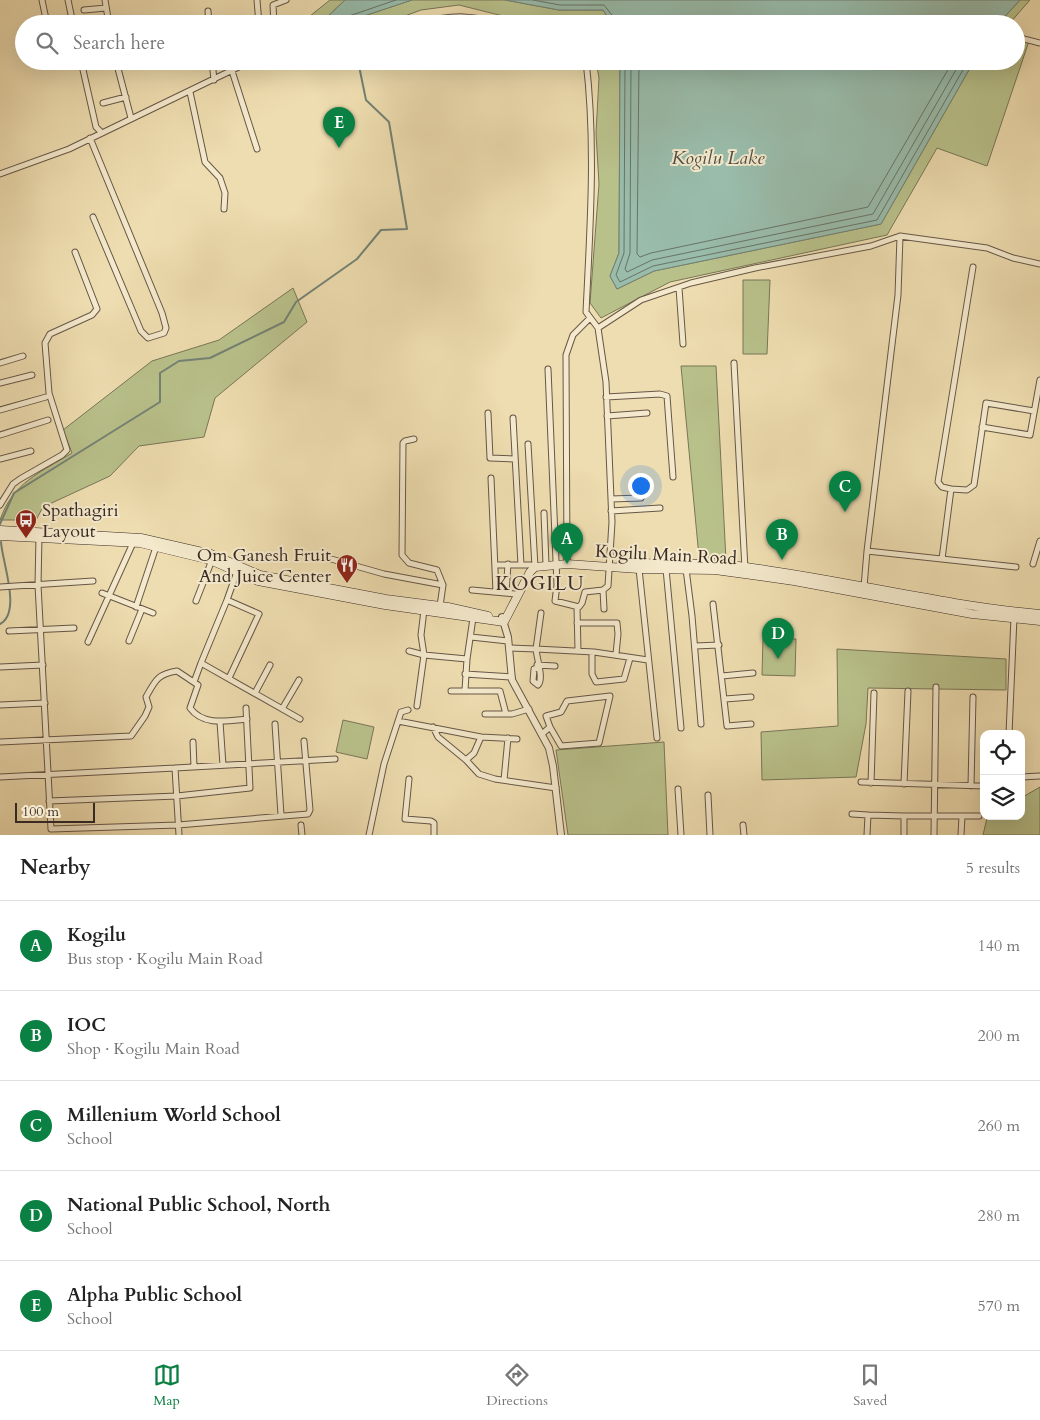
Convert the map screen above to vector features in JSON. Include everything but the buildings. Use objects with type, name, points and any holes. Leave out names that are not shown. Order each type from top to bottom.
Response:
[{"type":"main road","points":[[0,530],[156,547],[212,560],[260,575],[386,599],[440,606],[473,618],[503,620]]},
{"type":"main road","points":[[0,536],[40,534],[141,538],[211,554],[258,580],[424,610],[456,612],[503,620]]},
{"type":"main road","name":"Kogilu Main Road","points":[[534,567],[556,562],[567,562],[638,569],[745,571],[965,612],[1014,615],[1040,614]]},
{"type":"main road","name":"Kogilu Main Road","points":[[609,565],[686,563],[864,587],[1040,621]]},
{"type":"main road","points":[[503,620],[515,594],[534,567]]},
{"type":"main road","points":[[503,620],[524,580],[534,567]]},
{"type":"street","points":[[42,0],[45,15]]},
{"type":"street","points":[[68,0],[71,15]]},
{"type":"street","points":[[105,0],[107,15]]},
{"type":"street","points":[[257,0],[258,15]]},
{"type":"street","points":[[274,15],[273,4],[286,0]]},
{"type":"street","points":[[84,10],[106,8]]},
{"type":"street","points":[[208,11],[208,15]]},
{"type":"street","points":[[1025,39],[1040,42]]},
{"type":"street","points":[[83,70],[96,127],[102,133]]},
{"type":"street","points":[[118,70],[131,118]]},
{"type":"street","points":[[213,70],[214,80]]},
{"type":"street","points":[[548,369],[556,562],[555,601],[581,607],[585,592],[603,590],[608,586],[611,511],[606,397],[598,328],[586,312],[590,220],[590,92],[587,70]]},
{"type":"street","points":[[0,174],[69,149],[232,71],[257,149]]},
{"type":"street","points":[[190,92],[205,162],[220,178],[225,193],[224,209]]},
{"type":"street","points":[[103,103],[126,97]]},
{"type":"street","points":[[90,138],[162,313],[166,328],[164,333],[148,338],[141,331],[93,218]]},
{"type":"street","points":[[598,328],[641,300],[679,288],[755,268],[871,246],[900,236],[987,248],[1013,258],[1040,264]]},
{"type":"street","points":[[864,587],[898,295],[900,236]]},
{"type":"street","points":[[0,505],[13,484],[62,455],[67,450],[49,393],[45,343],[50,334],[92,315],[97,309],[75,252]]},
{"type":"street","points":[[973,267],[938,482],[942,487],[951,489],[967,490],[974,485],[986,402],[1034,411]]},
{"type":"street","points":[[679,288],[683,344]]},
{"type":"street","points":[[567,562],[566,355],[573,336],[590,318]]},
{"type":"street","points":[[0,363],[23,356]]},
{"type":"street","points":[[734,363],[745,571]]},
{"type":"street","points":[[0,383],[32,375]]},
{"type":"street","points":[[982,427],[1027,436],[1031,433],[1040,380]]},
{"type":"street","points":[[606,397],[660,394],[667,396],[673,477]]},
{"type":"street","points":[[0,410],[46,397]]},
{"type":"street","points":[[488,413],[490,458],[515,459]]},
{"type":"street","points":[[607,416],[646,414]]},
{"type":"street","points":[[513,418],[520,565]]},
{"type":"street","points":[[0,435],[48,420]]},
{"type":"street","points":[[414,438],[405,441],[403,444],[402,555],[409,563],[437,570],[443,584],[440,606]]},
{"type":"street","points":[[495,565],[508,564],[534,567],[528,444]]},
{"type":"street","points":[[0,459],[31,450]]},
{"type":"street","points":[[491,478],[496,592]]},
{"type":"street","points":[[942,559],[951,489]]},
{"type":"street","points":[[611,499],[641,498]]},
{"type":"street","points":[[611,511],[660,508]]},
{"type":"street","points":[[544,513],[546,564]]},
{"type":"street","points":[[40,534],[38,585],[50,832],[178,825],[310,813],[304,741]]},
{"type":"street","points":[[1033,564],[1040,540]]},
{"type":"street","points":[[88,642],[133,543]]},
{"type":"street","points":[[129,641],[156,547]]},
{"type":"street","points":[[867,551],[1016,567]]},
{"type":"street","points":[[324,557],[384,574],[443,584]]},
{"type":"street","points":[[196,601],[212,560]]},
{"type":"street","points":[[506,593],[508,564]]},
{"type":"street","points":[[194,682],[238,568]]},
{"type":"street","points":[[638,569],[657,738]]},
{"type":"street","points":[[666,569],[681,728]]},
{"type":"street","points":[[686,569],[695,646],[701,724]]},
{"type":"street","points":[[6,586],[93,581]]},
{"type":"street","points":[[472,590],[515,594]]},
{"type":"street","points":[[603,590],[604,609]]},
{"type":"street","points":[[102,593],[153,613]]},
{"type":"street","points":[[227,600],[259,614],[229,678]]},
{"type":"street","points":[[713,604],[727,726],[751,724]]},
{"type":"street","points":[[577,607],[578,651]]},
{"type":"street","points":[[416,706],[424,655],[420,635],[424,610]]},
{"type":"street","points":[[541,612],[536,649],[538,666],[555,666]]},
{"type":"street","points":[[1009,730],[1014,615]]},
{"type":"street","points":[[465,690],[464,674],[473,618]]},
{"type":"street","points":[[503,620],[510,648],[512,677],[542,734],[551,757],[561,835]]},
{"type":"street","points":[[577,623],[617,623],[616,654]]},
{"type":"street","points":[[8,631],[74,628]]},
{"type":"street","points":[[471,637],[508,641]]},
{"type":"street","points":[[695,646],[719,645]]},
{"type":"street","points":[[510,648],[616,654],[648,660]]},
{"type":"street","points":[[409,651],[424,655],[467,659]]},
{"type":"street","points":[[592,652],[592,674],[596,682],[624,679],[630,658]]},
{"type":"street","points":[[201,663],[300,719]]},
{"type":"street","points":[[0,667],[43,664]]},
{"type":"street","points":[[255,693],[270,665]]},
{"type":"street","points":[[0,742],[131,736],[145,716],[148,707],[146,697],[156,679],[164,673],[177,671],[194,682],[198,687],[190,710],[207,720],[220,722],[247,719]]},
{"type":"street","points":[[722,676],[753,673]]},
{"type":"street","points":[[464,674],[512,677]]},
{"type":"street","points":[[282,709],[299,680]]},
{"type":"street","points":[[934,835],[936,687]]},
{"type":"street","points":[[451,691],[500,691],[506,714]]},
{"type":"street","points":[[904,784],[908,691]]},
{"type":"street","points":[[871,783],[874,693]]},
{"type":"street","points":[[610,696],[599,743],[561,746],[550,727],[546,716],[562,712],[568,701],[610,696]]},
{"type":"street","points":[[725,700],[751,697]]},
{"type":"street","points":[[971,786],[973,697]]},
{"type":"street","points":[[0,705],[45,703]]},
{"type":"street","points":[[49,801],[177,796],[250,788],[246,708]]},
{"type":"street","points":[[484,714],[506,714],[529,708]]},
{"type":"street","points":[[369,835],[384,764],[401,712],[408,710]]},
{"type":"street","points":[[398,721],[433,726],[481,737],[517,739]]},
{"type":"street","points":[[220,722],[223,765]]},
{"type":"street","points":[[275,724],[281,815]]},
{"type":"street","points":[[433,726],[438,737],[466,760],[479,774],[495,780],[556,788]]},
{"type":"street","points":[[542,734],[550,727]]},
{"type":"street","points":[[466,760],[474,753],[481,737]]},
{"type":"street","points":[[504,780],[508,738]]},
{"type":"street","points":[[193,742],[194,767]]},
{"type":"street","points":[[0,777],[335,759]]},
{"type":"street","points":[[175,768],[179,835]]},
{"type":"street","points":[[1025,777],[1040,776]]},
{"type":"street","points":[[410,779],[406,819],[434,822],[434,835]]},
{"type":"street","points":[[862,782],[980,786]]},
{"type":"street","points":[[678,789],[681,835]]},
{"type":"street","points":[[708,796],[710,835]]},
{"type":"street","points":[[852,814],[979,816]]},
{"type":"street","points":[[867,835],[868,815]]},
{"type":"street","points":[[904,816],[904,835]]},
{"type":"street","points":[[961,835],[962,816]]},
{"type":"street","points":[[300,825],[302,835]]},
{"type":"street","points":[[743,825],[744,835]]},
{"type":"green space","points":[[330,0],[345,0],[329,15],[311,15]]},
{"type":"green space","points":[[412,0],[505,0],[559,10],[603,10],[606,15],[499,15],[459,5],[421,10],[407,15],[367,15]]},
{"type":"green space","points":[[1020,0],[1030,0],[1017,15],[1006,15]]},
{"type":"green space","points":[[1025,40],[1029,41],[1025,53]]},
{"type":"green space","points":[[598,70],[620,70],[619,253],[610,276],[617,289],[654,271],[881,224],[969,70],[1019,70],[987,166],[937,148],[887,235],[670,282],[601,318],[590,303],[599,184],[596,133],[599,78]]},
{"type":"green space","points":[[743,280],[770,280],[767,354],[743,354]]},
{"type":"green space","points":[[293,288],[307,322],[215,398],[204,437],[139,446],[110,476],[43,507],[36,520],[0,520],[12,496],[20,487],[72,453],[63,430],[152,361],[219,340]]},
{"type":"green space","points":[[681,366],[716,366],[726,560],[699,557]]},
{"type":"green space","points":[[763,638],[796,639],[795,676],[762,675]]},
{"type":"green space","points":[[837,649],[1006,659],[1006,690],[868,688],[866,724],[856,777],[762,780],[761,732],[838,726]]},
{"type":"green space","points":[[343,720],[374,727],[367,759],[336,752]]},
{"type":"green space","points":[[664,742],[668,835],[568,835],[556,750]]},
{"type":"green space","points":[[1040,787],[1040,835],[983,835],[987,820],[1025,820],[1025,796]]},
{"type":"water","points":[[345,0],[412,0],[367,15],[329,15]]},
{"type":"water","points":[[505,0],[1020,0],[1006,15],[606,15],[603,10],[559,10]]},
{"type":"water","name":"Kogilu Lake","points":[[620,70],[969,70],[881,224],[654,271],[617,289],[610,276],[619,253]]},
{"type":"waterway","points":[[0,524],[14,493],[160,402],[160,373],[179,361],[210,358],[284,322],[296,302],[357,259],[381,230],[407,229],[389,122],[366,100],[360,70]]},
{"type":"waterway","points":[[0,624],[6,618],[10,609],[9,586],[1,542]]},
{"type":"place","name":"Alpha Public School","points":[[339,148]]},
{"type":"place","name":"Millenium World School","points":[[845,512]]},
{"type":"place","name":"Spathagiri Layout","points":[[26,539]]},
{"type":"place","name":"IOC","points":[[782,560]]},
{"type":"place","name":"Kogilu","points":[[567,564]]},
{"type":"place","name":"Om Ganesh Fruit And Juice Center","points":[[347,584]]},
{"type":"place","name":"National Public School, North","points":[[778,659]]},
{"type":"district","name":"KOGILU","points":[[540,583]]}]
